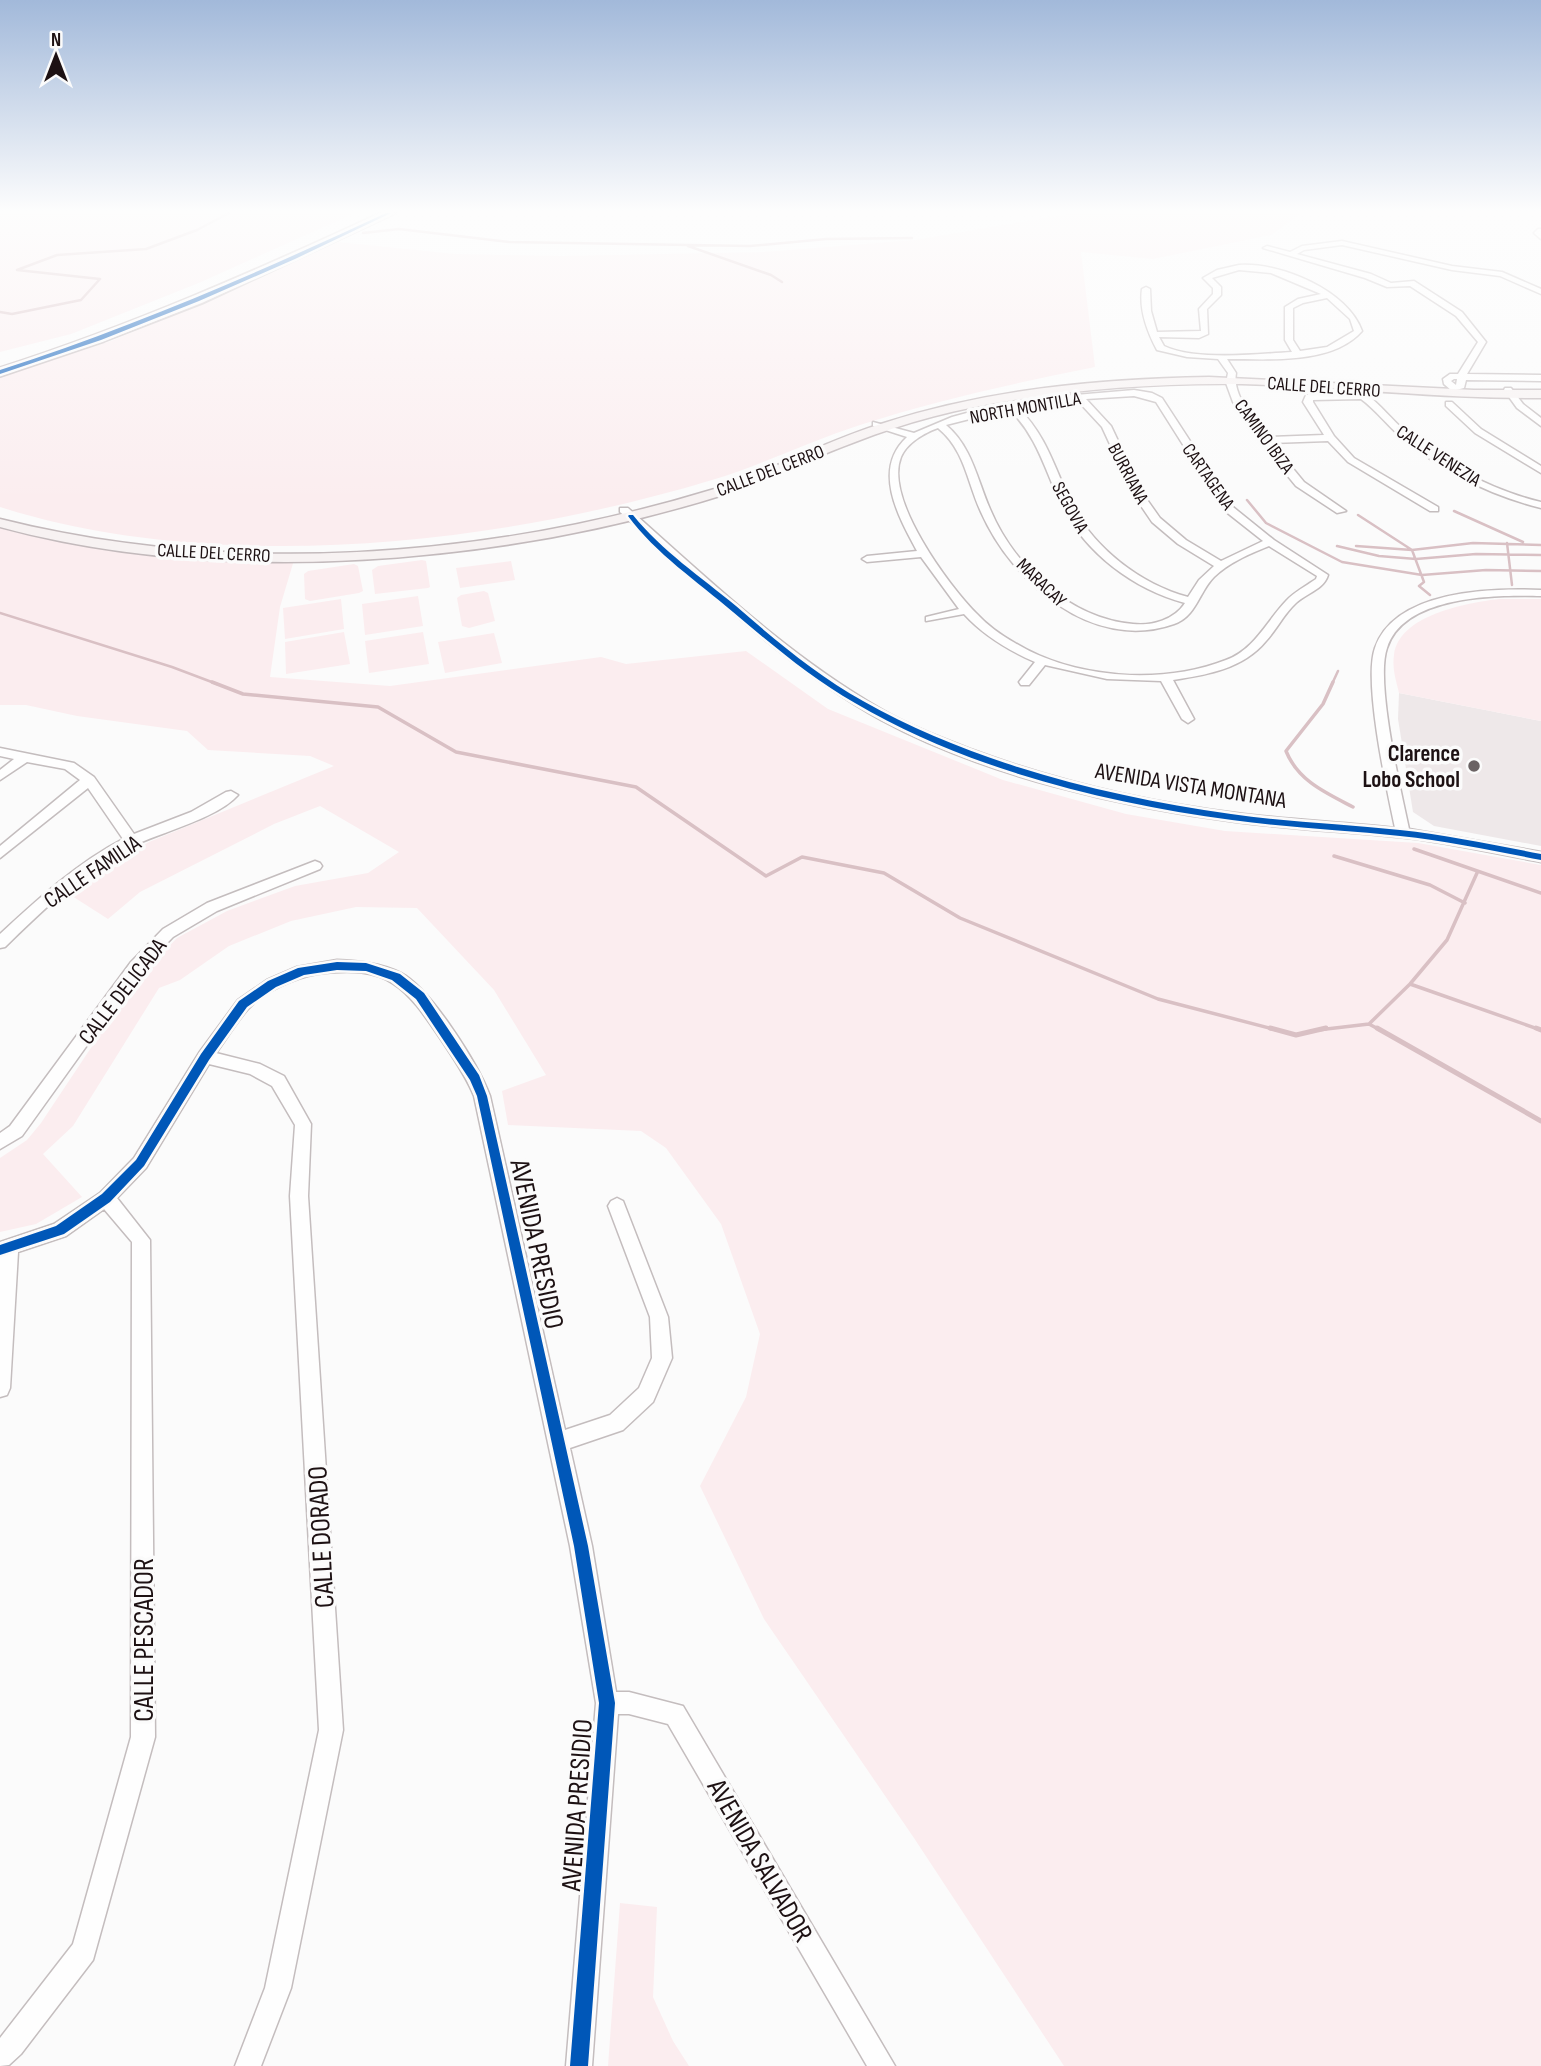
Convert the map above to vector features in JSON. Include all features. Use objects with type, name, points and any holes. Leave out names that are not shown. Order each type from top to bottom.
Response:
[{"type":"highway","points":[[0,364],[97,332],[154,309]]},
{"type":"highway","points":[[0,372],[104,338],[177,309]]},
{"type":"main road","name":"CALLE DEL CERRO","points":[[0,523],[103,544],[182,553],[334,556],[418,551],[497,543],[742,483],[880,425],[1006,391],[1167,376],[1454,396],[1541,392]]},
{"type":"main road","name":"CALLE DEL CERRO","points":[[0,513],[53,527],[180,545],[334,548],[495,535],[628,513]]},
{"type":"street","points":[[1147,309],[1160,349],[1168,354],[1221,356],[1330,349],[1358,331],[1356,320],[1345,309]]},
{"type":"street","points":[[1154,334],[1199,335],[1205,332],[1203,309]]},
{"type":"street","points":[[1289,309],[1289,340],[1297,353]]},
{"type":"street","points":[[1452,309],[1459,314],[1482,342],[1462,375],[1461,386],[1454,396],[1478,431],[1541,470]]},
{"type":"street","name":"CAMINO IBIZA","points":[[1221,356],[1238,402],[1300,484],[1341,511]]},
{"type":"street","points":[[1462,375],[1497,379],[1541,378]]},
{"type":"street","points":[[1509,393],[1541,423]]},
{"type":"street","name":"NORTH MONTILLA","points":[[911,438],[940,425],[1012,407],[1080,398],[1143,394]]},
{"type":"street","name":"CARTAGENA","points":[[1143,394],[1156,398],[1165,408],[1229,509],[1270,542],[1322,573],[1323,579],[1289,604],[1266,637],[1251,652],[1231,662],[1197,672],[1165,677]]},
{"type":"street","name":"CALLE VENEZIA","points":[[1434,509],[1351,460],[1330,438],[1308,402],[1309,397],[1363,396],[1405,436],[1433,455],[1503,494],[1541,505]]},
{"type":"street","name":"BURRIANA","points":[[1080,398],[1105,426],[1138,494],[1156,520],[1182,542],[1220,565]]},
{"type":"street","name":"SEGOVIA","points":[[1012,407],[1032,426],[1081,531],[1104,554],[1159,592],[1192,602]]},
{"type":"street","points":[[880,425],[883,431],[911,438],[896,456],[893,471],[911,531],[967,610],[988,631],[1043,660],[1079,670],[1125,677],[1165,677],[1188,719]]},
{"type":"street","name":"MARACAY","points":[[940,425],[960,441],[987,514],[1003,541],[1062,604],[1092,620],[1111,626],[1138,628],[1171,622],[1185,614],[1202,583],[1220,565],[1270,542]]},
{"type":"street","points":[[1266,440],[1330,438]]},
{"type":"street","name":"AVENIDA VISTA MONTANA","points":[[628,513],[764,635],[807,668],[877,712],[956,748],[1028,774],[1095,792],[1156,804],[1214,814],[1403,833],[1541,857]]},
{"type":"street","points":[[867,559],[925,554]]},
{"type":"street","points":[[1403,833],[1379,687],[1378,662],[1381,648],[1401,622],[1437,603],[1483,593],[1541,593]]},
{"type":"street","points":[[930,619],[967,610]]},
{"type":"street","points":[[1026,682],[1043,660]]},
{"type":"street","points":[[0,752],[69,766],[89,780],[131,840]]},
{"type":"street","points":[[0,776],[26,756]]},
{"type":"street","points":[[0,853],[89,780]]},
{"type":"street","name":"CALLE FAMILIA","points":[[0,943],[38,908],[131,840],[215,807],[231,795]]},
{"type":"street","name":"CALLE DELICADA","points":[[0,1142],[16,1131],[136,967],[168,933],[212,907],[315,866]]},
{"type":"street","name":"AVENIDA PRESIDIO","points":[[5,1249],[60,1230],[106,1198],[140,1163],[205,1057],[243,1004],[272,984],[302,971],[337,966],[366,967],[396,977],[420,996],[475,1078],[482,1096],[581,1546],[607,1703],[579,2066]]},
{"type":"street","name":"CALLE DORADO","points":[[205,1057],[254,1069],[278,1081],[303,1124],[299,1196],[331,1730],[278,1988],[248,2066]]},
{"type":"street","name":"CALLE PESCADOR","points":[[0,2056],[12,2045],[85,1951],[143,1737],[141,1240],[106,1198]]},
{"type":"street","points":[[558,1442],[617,1423],[646,1395],[662,1358],[659,1317],[617,1206]]},
{"type":"street","points":[[0,1388],[5,1249]]},
{"type":"street","name":"AVENIDA SALVADOR","points":[[607,1703],[629,1703],[675,1714],[882,2066]]},
{"type":"shaded area","points":[[0,309],[132,309],[71,334],[0,352]]},
{"type":"shaded area","points":[[188,309],[1088,309],[1095,367],[889,416],[841,431],[731,474],[629,503],[541,521],[449,535],[357,544],[264,546],[173,541],[84,528],[0,507],[0,377],[111,341]]},
{"type":"shaded area","points":[[0,528],[109,549],[183,556],[294,560],[280,607],[270,677],[390,686],[601,657],[626,664],[746,651],[828,709],[1003,780],[1126,814],[1225,831],[1418,843],[1541,865],[1541,2066],[1064,2066],[914,1838],[764,1619],[700,1486],[746,1397],[760,1334],[721,1224],[666,1148],[641,1131],[508,1125],[502,1091],[546,1075],[494,990],[417,908],[356,907],[291,921],[229,946],[180,980],[159,988],[73,1126],[43,1154],[82,1197],[36,1224],[0,1232],[0,1158],[27,1140],[41,1123],[134,983],[177,938],[227,911],[295,886],[368,873],[399,852],[320,806],[274,824],[140,892],[108,919],[72,896],[109,864],[149,842],[334,766],[310,756],[208,750],[187,731],[77,716],[26,705],[0,705]]},
{"type":"shaded area","points":[[426,561],[430,587],[375,594],[372,570],[378,566]]},
{"type":"shaded area","points":[[511,561],[515,580],[460,588],[456,568]]},
{"type":"shaded area","points":[[354,564],[358,566],[363,591],[310,601],[305,599],[304,574],[308,571]]},
{"type":"shaded area","points":[[484,591],[488,593],[495,621],[469,628],[462,626],[457,598]]},
{"type":"shaded area","points":[[418,596],[423,626],[365,635],[362,604]]},
{"type":"shaded area","points":[[341,599],[344,629],[285,639],[283,608]]},
{"type":"shaded area","points":[[1499,599],[1541,599],[1541,721],[1399,693],[1394,655],[1399,641],[1408,630],[1421,621],[1453,608]]},
{"type":"shaded area","points":[[344,632],[350,664],[286,674],[285,642]]},
{"type":"shaded area","points":[[423,632],[429,664],[369,673],[365,641]]},
{"type":"shaded area","points":[[494,633],[502,663],[445,673],[438,642]]},
{"type":"shaded area","name":"Clarence Lobo School","points":[[1399,693],[1541,721],[1541,846],[1434,826],[1413,812],[1398,719]]},
{"type":"shaded area","points":[[620,1903],[657,1907],[653,1997],[673,2041],[689,2066],[608,2066]]},
{"type":"waterway","points":[[0,312],[12,314],[35,309]]},
{"type":"waterway","points":[[1247,500],[1266,523],[1342,562],[1421,575]]},
{"type":"waterway","points":[[1454,511],[1523,542]]},
{"type":"waterway","points":[[1358,515],[1412,550]]},
{"type":"waterway","points":[[1412,550],[1473,543],[1507,544]]},
{"type":"waterway","points":[[1507,544],[1541,545]]},
{"type":"waterway","points":[[1507,544],[1508,554]]},
{"type":"waterway","points":[[1337,546],[1379,556],[1415,559]]},
{"type":"waterway","points":[[1356,546],[1412,550]]},
{"type":"waterway","points":[[1412,550],[1415,559]]},
{"type":"waterway","points":[[1415,559],[1508,554]]},
{"type":"waterway","points":[[1508,554],[1541,555]]},
{"type":"waterway","points":[[1508,554],[1510,570]]},
{"type":"waterway","points":[[1415,559],[1421,575]]},
{"type":"waterway","points":[[1421,575],[1510,570]]},
{"type":"waterway","points":[[1510,570],[1541,571]]},
{"type":"waterway","points":[[1510,570],[1512,585]]},
{"type":"waterway","points":[[1421,575],[1424,582],[1419,586],[1430,595]]},
{"type":"waterway","points":[[0,613],[172,667],[217,684]]},
{"type":"waterway","points":[[1332,684],[1338,671]]},
{"type":"waterway","points":[[212,682],[243,694],[378,707],[456,752],[636,787],[766,876],[802,857],[884,873],[960,918],[1158,999],[1277,1030]]},
{"type":"waterway","points":[[1333,682],[1323,704],[1286,751],[1305,778],[1353,807]]},
{"type":"waterway","points":[[1414,849],[1541,893]]},
{"type":"waterway","points":[[1334,856],[1430,885],[1464,902]]},
{"type":"waterway","points":[[1464,902],[1477,873]]},
{"type":"waterway","points":[[1410,984],[1447,940],[1464,902]]},
{"type":"waterway","points":[[1369,1024],[1410,984]]},
{"type":"waterway","points":[[1410,984],[1541,1030],[1536,1028]]},
{"type":"waterway","points":[[1318,1030],[1369,1024]]},
{"type":"waterway","points":[[1369,1024],[1380,1030]]},
{"type":"waterway","points":[[1270,1028],[1296,1035],[1326,1028]]},
{"type":"waterway","points":[[1377,1028],[1541,1121]]},
{"type":"cycle path","points":[[0,372],[174,309]]},
{"type":"cycle path","points":[[631,516],[651,539],[679,564],[821,678],[859,702],[918,732],[999,764],[1083,788],[1168,807],[1258,820],[1418,835],[1541,857]]},
{"type":"cycle path","points":[[0,1250],[60,1230],[106,1198],[140,1163],[205,1057],[243,1004],[272,984],[302,971],[337,966],[366,967],[396,977],[420,996],[475,1078],[482,1096],[581,1546],[607,1703],[579,2066]]},
{"type":"place","name":"Clarence Lobo School","points":[[1474,766]]}]
